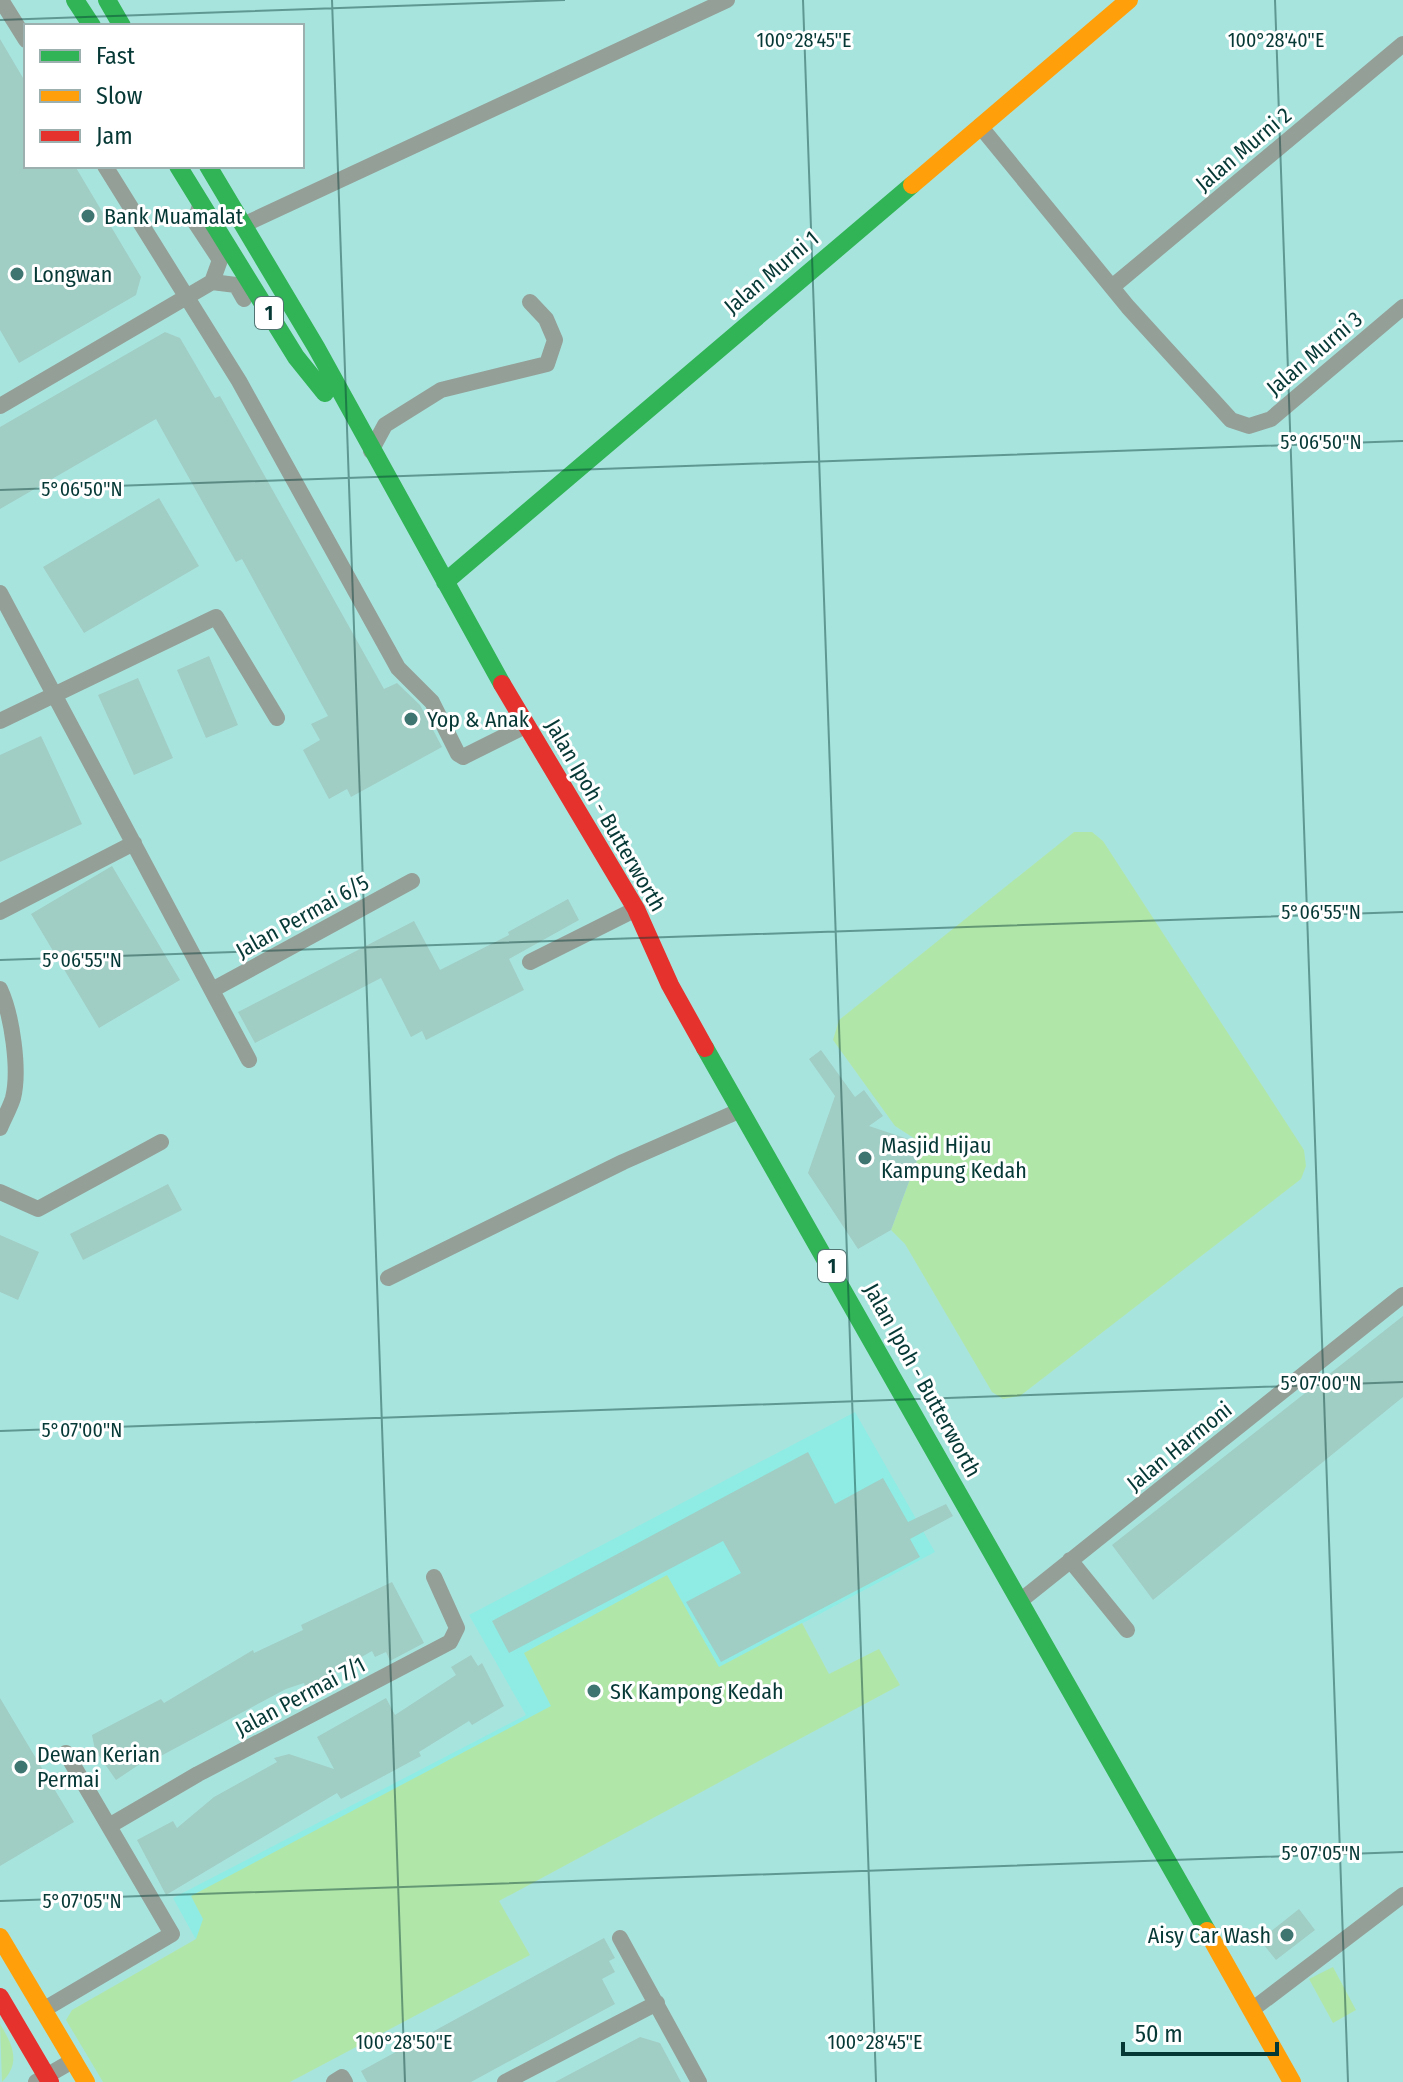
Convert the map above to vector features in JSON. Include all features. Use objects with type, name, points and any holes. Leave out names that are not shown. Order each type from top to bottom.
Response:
[{"type":"main road","points":[[75,0],[91,24]]},
{"type":"main road","points":[[107,0],[121,24]]},
{"type":"main road","name":"Jalan Murni 1","points":[[445,582],[1129,0]]},
{"type":"main road","name":"Jalan Ipoh - Butterworth","points":[[179,168],[296,357],[371,451]]},
{"type":"main road","name":"Jalan Ipoh - Butterworth","points":[[209,168],[316,347],[525,726],[636,909],[670,985],[1292,2082]]},
{"type":"main road","points":[[0,1937],[86,2082]]},
{"type":"main road","points":[[0,1997],[44,2080]]},
{"type":"street","points":[[1,0],[24,37]]},
{"type":"street","points":[[243,225],[727,0]]},
{"type":"street","name":"Jalan Murni 2","points":[[1112,287],[1403,44]]},
{"type":"street","points":[[980,126],[1112,287]]},
{"type":"street","points":[[106,168],[187,297],[398,668],[432,702],[461,757],[525,726]]},
{"type":"street","points":[[201,202],[195,222],[220,260],[212,282]]},
{"type":"street","points":[[0,387],[4,404],[212,282],[236,285],[249,308],[270,315]]},
{"type":"street","name":"Jalan Murni 3","points":[[1112,287],[1231,420],[1249,426],[1271,419],[1403,307]]},
{"type":"street","points":[[371,451],[391,420],[449,386],[498,379],[547,364],[555,340],[546,319],[530,302]]},
{"type":"street","points":[[0,593],[249,1060]]},
{"type":"street","points":[[0,721],[216,617],[277,718]]},
{"type":"street","points":[[0,912],[134,843]]},
{"type":"street","name":"Jalan Permai 6/5","points":[[212,990],[412,881]]},
{"type":"street","points":[[530,962],[636,909]]},
{"type":"street","points":[[0,989],[7,1004],[13,1040],[13,1096],[0,1128]]},
{"type":"street","points":[[388,1278],[623,1162],[741,1110]]},
{"type":"street","points":[[0,1192],[38,1209],[161,1142]]},
{"type":"street","name":"Jalan Harmoni","points":[[1020,1601],[1403,1295]]},
{"type":"street","points":[[1070,1560],[1127,1630]]},
{"type":"street","name":"Jalan Permai 7/1","points":[[109,1826],[198,1774],[450,1642],[457,1628],[434,1577]]},
{"type":"street","points":[[43,2010],[172,1934],[66,1753]]},
{"type":"street","points":[[1253,2009],[1403,1895]]},
{"type":"street","points":[[620,1938],[699,2082]]},
{"type":"street","points":[[505,2082],[657,2003]]},
{"type":"street","points":[[44,2080],[74,2060]]},
{"type":"shaded area","name":"SK Kampong Kedah","points":[[855,1412],[935,1552],[200,1947],[173,1898],[526,1715],[469,1615]]},
{"type":"green space","points":[[1074,832],[1092,832],[1103,841],[1304,1150],[1306,1166],[1301,1179],[1020,1396],[1003,1399],[992,1392],[905,1244],[891,1230],[923,1144],[895,1126],[833,1040],[839,1020]]},
{"type":"green space","points":[[667,1575],[719,1667],[802,1623],[829,1674],[879,1649],[900,1685],[499,1901],[530,1955],[290,2082],[103,2082],[66,2020],[72,2010],[196,1939],[203,1919],[191,1896],[551,1706],[524,1653]]},
{"type":"green space","points":[[1333,1967],[1356,2010],[1333,2023],[1309,1979]]},
{"type":"green space","points":[[0,2024],[13,2053],[12,2067],[2,2082]]},
{"type":"building","points":[[0,39],[24,80],[24,168],[76,168],[141,277],[136,295],[19,363],[0,330]]},
{"type":"building","points":[[165,332],[180,338],[215,398],[220,396],[384,689],[397,683],[420,705],[442,747],[351,797],[347,789],[329,799],[303,750],[320,740],[311,724],[328,716],[242,559],[236,562],[156,419],[0,509],[0,427]]},
{"type":"building","points":[[159,498],[199,566],[84,633],[43,567]]},
{"type":"building","points":[[209,656],[238,725],[206,738],[177,670]]},
{"type":"building","points":[[138,678],[173,758],[134,775],[98,695]]},
{"type":"building","points":[[41,736],[82,824],[0,862],[0,755]]},
{"type":"building","points":[[112,866],[180,980],[99,1028],[31,914]]},
{"type":"building","points":[[568,899],[579,920],[509,959],[524,990],[426,1040],[422,1031],[411,1037],[381,978],[255,1043],[238,1012],[414,921],[440,970],[509,935],[508,932]]},
{"type":"building","name":"Masjid Hijau Kampung Kedah","points":[[821,1050],[855,1097],[864,1090],[883,1116],[869,1126],[923,1144],[891,1230],[858,1249],[808,1173],[835,1096],[809,1059]]},
{"type":"building","points":[[168,1184],[182,1210],[83,1260],[70,1234]]},
{"type":"building","points":[[0,1235],[39,1252],[18,1300],[0,1292]]},
{"type":"building","points":[[1403,1316],[1403,1397],[1153,1600],[1112,1545]]},
{"type":"building","points":[[808,1452],[835,1504],[883,1478],[908,1522],[946,1504],[953,1516],[910,1539],[920,1557],[721,1662],[686,1602],[741,1573],[723,1541],[509,1653],[492,1621]]},
{"type":"building","points":[[392,1582],[424,1643],[390,1661],[386,1652],[375,1657],[372,1651],[306,1689],[304,1683],[286,1689],[157,1758],[155,1754],[116,1780],[95,1750],[92,1735],[161,1699],[164,1703],[253,1650],[254,1653],[303,1630],[301,1625]]},
{"type":"building","points":[[471,1655],[478,1666],[482,1663],[504,1706],[472,1725],[469,1721],[419,1752],[421,1756],[341,1799],[337,1793],[166,1895],[137,1840],[173,1821],[177,1828],[214,1797],[277,1762],[274,1758],[289,1754],[334,1769],[317,1737],[386,1698],[395,1715],[456,1675],[451,1667]]},
{"type":"building","name":"Dewan Kerian Permai","points":[[0,1698],[74,1822],[0,1866]]},
{"type":"building","name":"Aisy Car Wash","points":[[1299,1909],[1315,1930],[1276,1960],[1260,1940]]},
{"type":"building","points":[[604,1938],[615,1958],[609,1961],[615,1972],[602,1979],[615,2004],[471,2082],[367,2082],[361,2071]]},
{"type":"building","points":[[640,2037],[660,2043],[681,2082],[555,2082]]},
{"type":"traffic: fast","points":[[75,0],[91,24]]},
{"type":"traffic: fast","points":[[107,0],[121,24]]},
{"type":"traffic: fast","points":[[179,168],[296,357],[325,393]]},
{"type":"traffic: fast","points":[[209,168],[316,347],[502,684]]},
{"type":"traffic: fast","points":[[445,582],[912,185]]},
{"type":"traffic: fast","points":[[705,1048],[1207,1931]]},
{"type":"traffic: slow","points":[[912,185],[1129,0]]},
{"type":"traffic: slow","points":[[1207,1931],[1292,2082]]},
{"type":"traffic: slow","points":[[0,1937],[86,2082]]},
{"type":"traffic: jam","points":[[502,684],[636,909],[670,985],[705,1048]]},
{"type":"traffic: jam","points":[[0,1997],[50,2082]]},
{"type":"place","name":"Bank Muamalat","points":[[88,216]]},
{"type":"place","name":"Longwan","points":[[17,274]]},
{"type":"place","name":"Yop & Anak","points":[[411,719]]},
{"type":"place","name":"Masjid Hijau Kampung Kedah","points":[[865,1158]]},
{"type":"place","name":"SK Kampong Kedah","points":[[594,1691]]},
{"type":"place","name":"Dewan Kerian Permai","points":[[21,1767]]},
{"type":"place","name":"Aisy Car Wash","points":[[1287,1935]]}]
